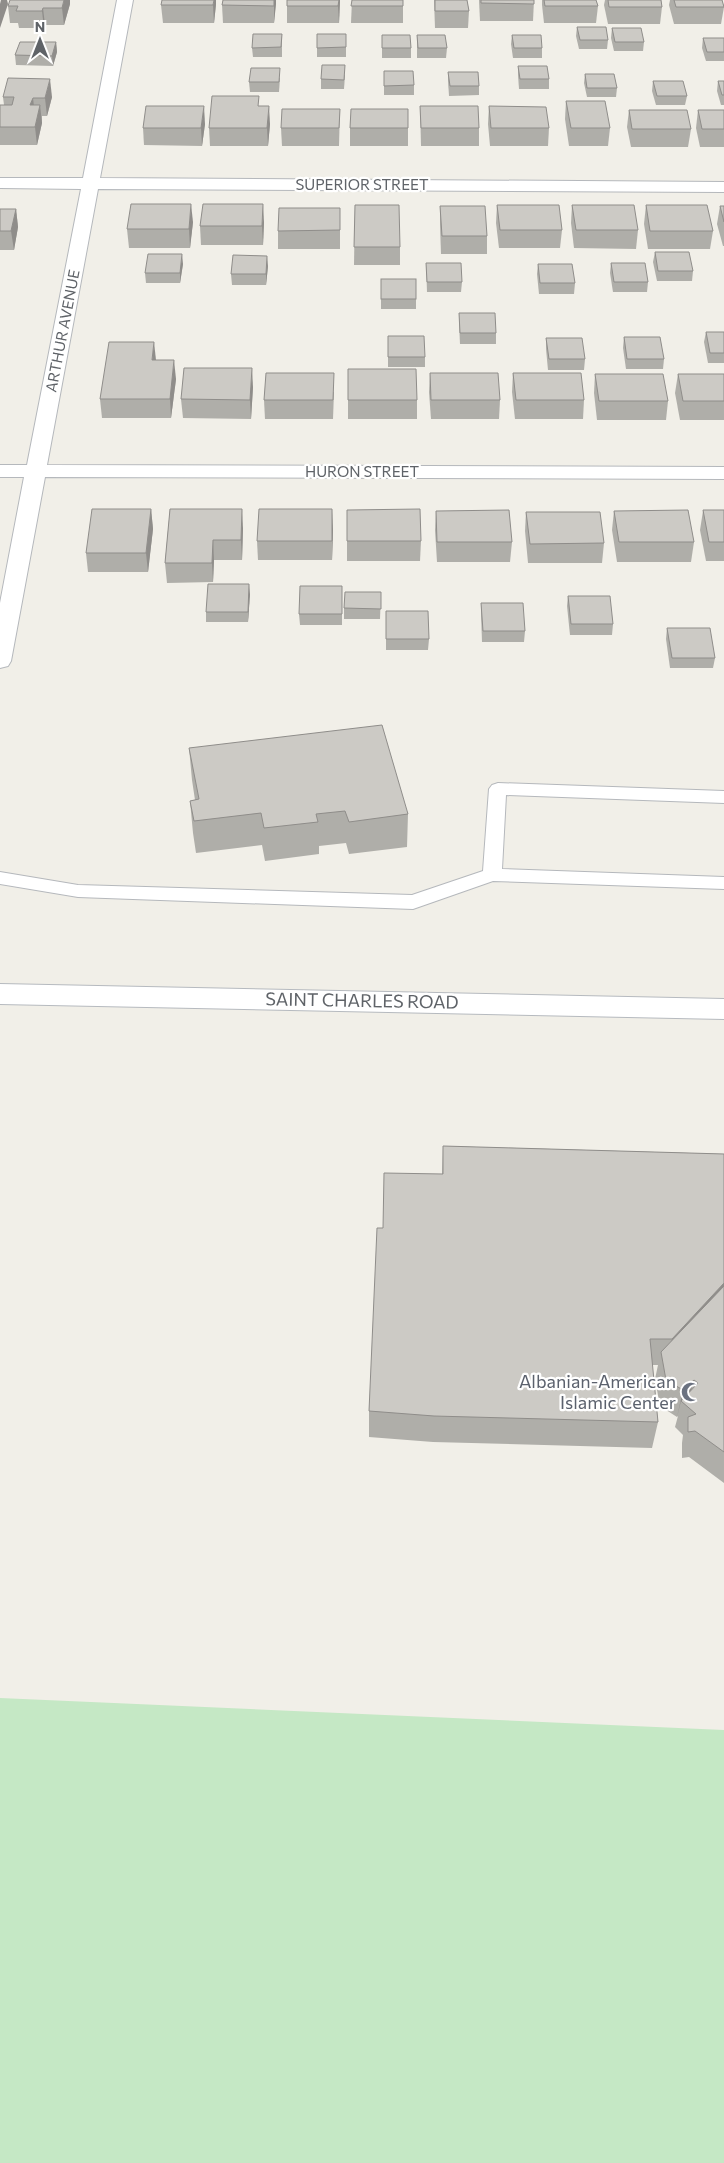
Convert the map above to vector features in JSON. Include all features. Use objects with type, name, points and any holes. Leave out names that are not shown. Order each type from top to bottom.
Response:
[{"type":"street","name":"ARTHUR AVENUE","points":[[0,661],[125,0]]},
{"type":"street","name":"SUPERIOR STREET","points":[[0,183],[724,187]]},
{"type":"street","name":"HURON STREET","points":[[0,471],[724,473]]},
{"type":"street","name":"SAINT CHARLES ROAD","points":[[0,994],[724,1009]]},
{"type":"lane","points":[[492,875],[498,789],[724,797]]},
{"type":"lane","points":[[0,878],[78,891],[413,902],[492,875],[724,883]]},
{"type":"green space","points":[[0,1698],[724,1730],[724,2163],[0,2163]]},
{"type":"building","points":[[10,0],[64,0],[62,8],[43,8],[42,11],[16,11],[18,6],[8,6]]},
{"type":"building","points":[[162,0],[214,0],[213,5],[161,5]]},
{"type":"building","points":[[223,0],[274,0],[274,6],[222,5]]},
{"type":"building","points":[[287,0],[339,0],[338,6],[287,6]]},
{"type":"building","points":[[352,0],[403,0],[403,6],[351,6]]},
{"type":"building","points":[[435,0],[467,0],[469,11],[435,11]]},
{"type":"building","points":[[481,0],[534,0],[534,4],[481,3]]},
{"type":"building","points":[[544,0],[596,0],[598,6],[545,6]]},
{"type":"building","points":[[608,0],[661,0],[662,7],[609,7]]},
{"type":"building","points":[[674,0],[722,0],[724,7],[676,7]]},
{"type":"building","points":[[577,27],[606,27],[608,40],[580,40]]},
{"type":"building","points":[[612,28],[641,28],[644,42],[615,42]]},
{"type":"building","points":[[253,34],[282,34],[281,47],[252,48]]},
{"type":"building","points":[[317,34],[346,34],[346,47],[317,48]]},
{"type":"building","points":[[382,35],[410,35],[411,48],[382,48]]},
{"type":"building","points":[[417,35],[445,35],[447,48],[418,48]]},
{"type":"building","points":[[512,35],[541,35],[542,48],[514,48]]},
{"type":"building","points":[[703,38],[724,38],[724,52],[707,52]]},
{"type":"building","points":[[20,42],[56,42],[52,56],[15,55]]},
{"type":"building","points":[[322,65],[345,65],[344,80],[321,79]]},
{"type":"building","points":[[518,66],[547,66],[549,79],[520,79]]},
{"type":"building","points":[[251,68],[280,68],[279,82],[249,82]]},
{"type":"building","points":[[384,71],[413,71],[414,85],[384,86]]},
{"type":"building","points":[[448,72],[478,72],[479,86],[450,86]]},
{"type":"building","points":[[585,74],[614,74],[617,88],[587,88]]},
{"type":"building","points":[[8,78],[50,79],[45,98],[33,98],[30,105],[40,105],[35,127],[0,127],[0,105],[12,105],[14,97],[3,97]]},
{"type":"building","points":[[653,81],[683,81],[687,96],[657,96]]},
{"type":"building","points":[[718,81],[724,81],[724,95],[722,95]]},
{"type":"building","points":[[212,96],[259,96],[258,106],[269,106],[267,128],[209,128]]},
{"type":"building","points":[[566,101],[605,101],[610,128],[571,128]]},
{"type":"building","points":[[146,106],[204,106],[201,128],[143,128]]},
{"type":"building","points":[[420,106],[478,106],[479,128],[421,128]]},
{"type":"building","points":[[489,106],[546,107],[549,128],[491,128]]},
{"type":"building","points":[[282,109],[340,109],[339,128],[281,128]]},
{"type":"building","points":[[351,109],[408,109],[408,128],[350,128]]},
{"type":"building","points":[[629,110],[687,110],[691,129],[632,129]]},
{"type":"building","points":[[698,110],[724,110],[724,129],[702,129]]},
{"type":"building","points":[[131,204],[191,204],[189,229],[127,229]]},
{"type":"building","points":[[203,204],[263,204],[262,226],[200,226]]},
{"type":"building","points":[[355,205],[399,205],[400,247],[354,247]]},
{"type":"building","points":[[497,205],[559,205],[562,230],[500,230]]},
{"type":"building","points":[[572,205],[634,205],[638,230],[576,230]]},
{"type":"building","points":[[646,205],[707,205],[713,231],[650,231]]},
{"type":"building","points":[[440,206],[485,206],[487,236],[442,236]]},
{"type":"building","points":[[720,206],[724,206],[724,222]]},
{"type":"building","points":[[279,208],[340,208],[340,230],[278,231]]},
{"type":"building","points":[[0,209],[16,209],[11,231],[0,231]]},
{"type":"building","points":[[655,252],[689,252],[693,271],[658,271]]},
{"type":"building","points":[[148,254],[182,254],[180,273],[145,273]]},
{"type":"building","points":[[233,255],[267,256],[266,274],[231,274]]},
{"type":"building","points":[[426,263],[461,263],[462,282],[427,282]]},
{"type":"building","points":[[611,263],[645,263],[648,282],[614,282]]},
{"type":"building","points":[[538,264],[572,264],[575,283],[540,283]]},
{"type":"building","points":[[381,279],[416,279],[416,299],[381,299]]},
{"type":"building","points":[[459,313],[495,313],[496,333],[460,333]]},
{"type":"building","points":[[706,332],[724,332],[724,353],[710,353]]},
{"type":"building","points":[[388,336],[424,336],[425,357],[388,357]]},
{"type":"building","points":[[624,337],[660,337],[664,359],[627,359]]},
{"type":"building","points":[[546,338],[582,338],[585,359],[549,359]]},
{"type":"building","points":[[109,342],[154,342],[152,360],[174,360],[170,399],[100,399]]},
{"type":"building","points":[[184,368],[252,368],[250,400],[181,399]]},
{"type":"building","points":[[348,369],[416,369],[417,400],[348,400]]},
{"type":"building","points":[[266,373],[334,373],[333,400],[264,400]]},
{"type":"building","points":[[430,373],[498,373],[500,400],[431,400]]},
{"type":"building","points":[[513,373],[581,373],[584,400],[516,400]]},
{"type":"building","points":[[595,374],[663,374],[668,401],[599,401]]},
{"type":"building","points":[[678,374],[724,374],[724,401],[683,401]]},
{"type":"building","points":[[92,509],[151,509],[146,553],[86,553]]},
{"type":"building","points":[[170,509],[242,509],[241,540],[213,540],[212,563],[165,563]]},
{"type":"building","points":[[259,509],[332,509],[332,541],[257,541]]},
{"type":"building","points":[[420,509],[421,541],[347,541],[347,510]]},
{"type":"building","points":[[509,510],[512,542],[437,542],[436,511]]},
{"type":"building","points":[[688,510],[694,542],[619,542],[614,511]]},
{"type":"building","points":[[703,510],[724,510],[724,542],[709,542]]},
{"type":"building","points":[[526,512],[600,512],[604,543],[530,544]]},
{"type":"building","points":[[208,584],[249,584],[248,612],[206,612]]},
{"type":"building","points":[[300,586],[342,586],[342,614],[299,614]]},
{"type":"building","points":[[345,592],[381,592],[381,609],[344,608]]},
{"type":"building","points":[[568,596],[610,596],[613,624],[571,624]]},
{"type":"building","points":[[481,603],[523,603],[525,631],[483,631]]},
{"type":"building","points":[[386,611],[428,611],[429,639],[386,639]]},
{"type":"building","points":[[667,628],[710,628],[715,658],[672,658]]},
{"type":"building","points":[[382,725],[408,814],[349,822],[345,811],[316,814],[318,822],[264,828],[261,813],[194,821],[190,801],[199,799],[189,748]]},
{"type":"building","points":[[443,1146],[724,1154],[724,1283],[672,1339],[650,1339],[658,1422],[434,1416],[369,1411],[377,1228],[383,1228],[384,1173],[443,1174]]},
{"type":"building","name":"Albanian-American Islamic Center","points":[[724,1286],[724,1452],[695,1431],[688,1432],[688,1417],[696,1414],[681,1401],[698,1383],[694,1380],[683,1390],[666,1380],[661,1352]]},
{"type":"place","name":"Albanian-American Islamic Center","points":[[691,1392]]}]
